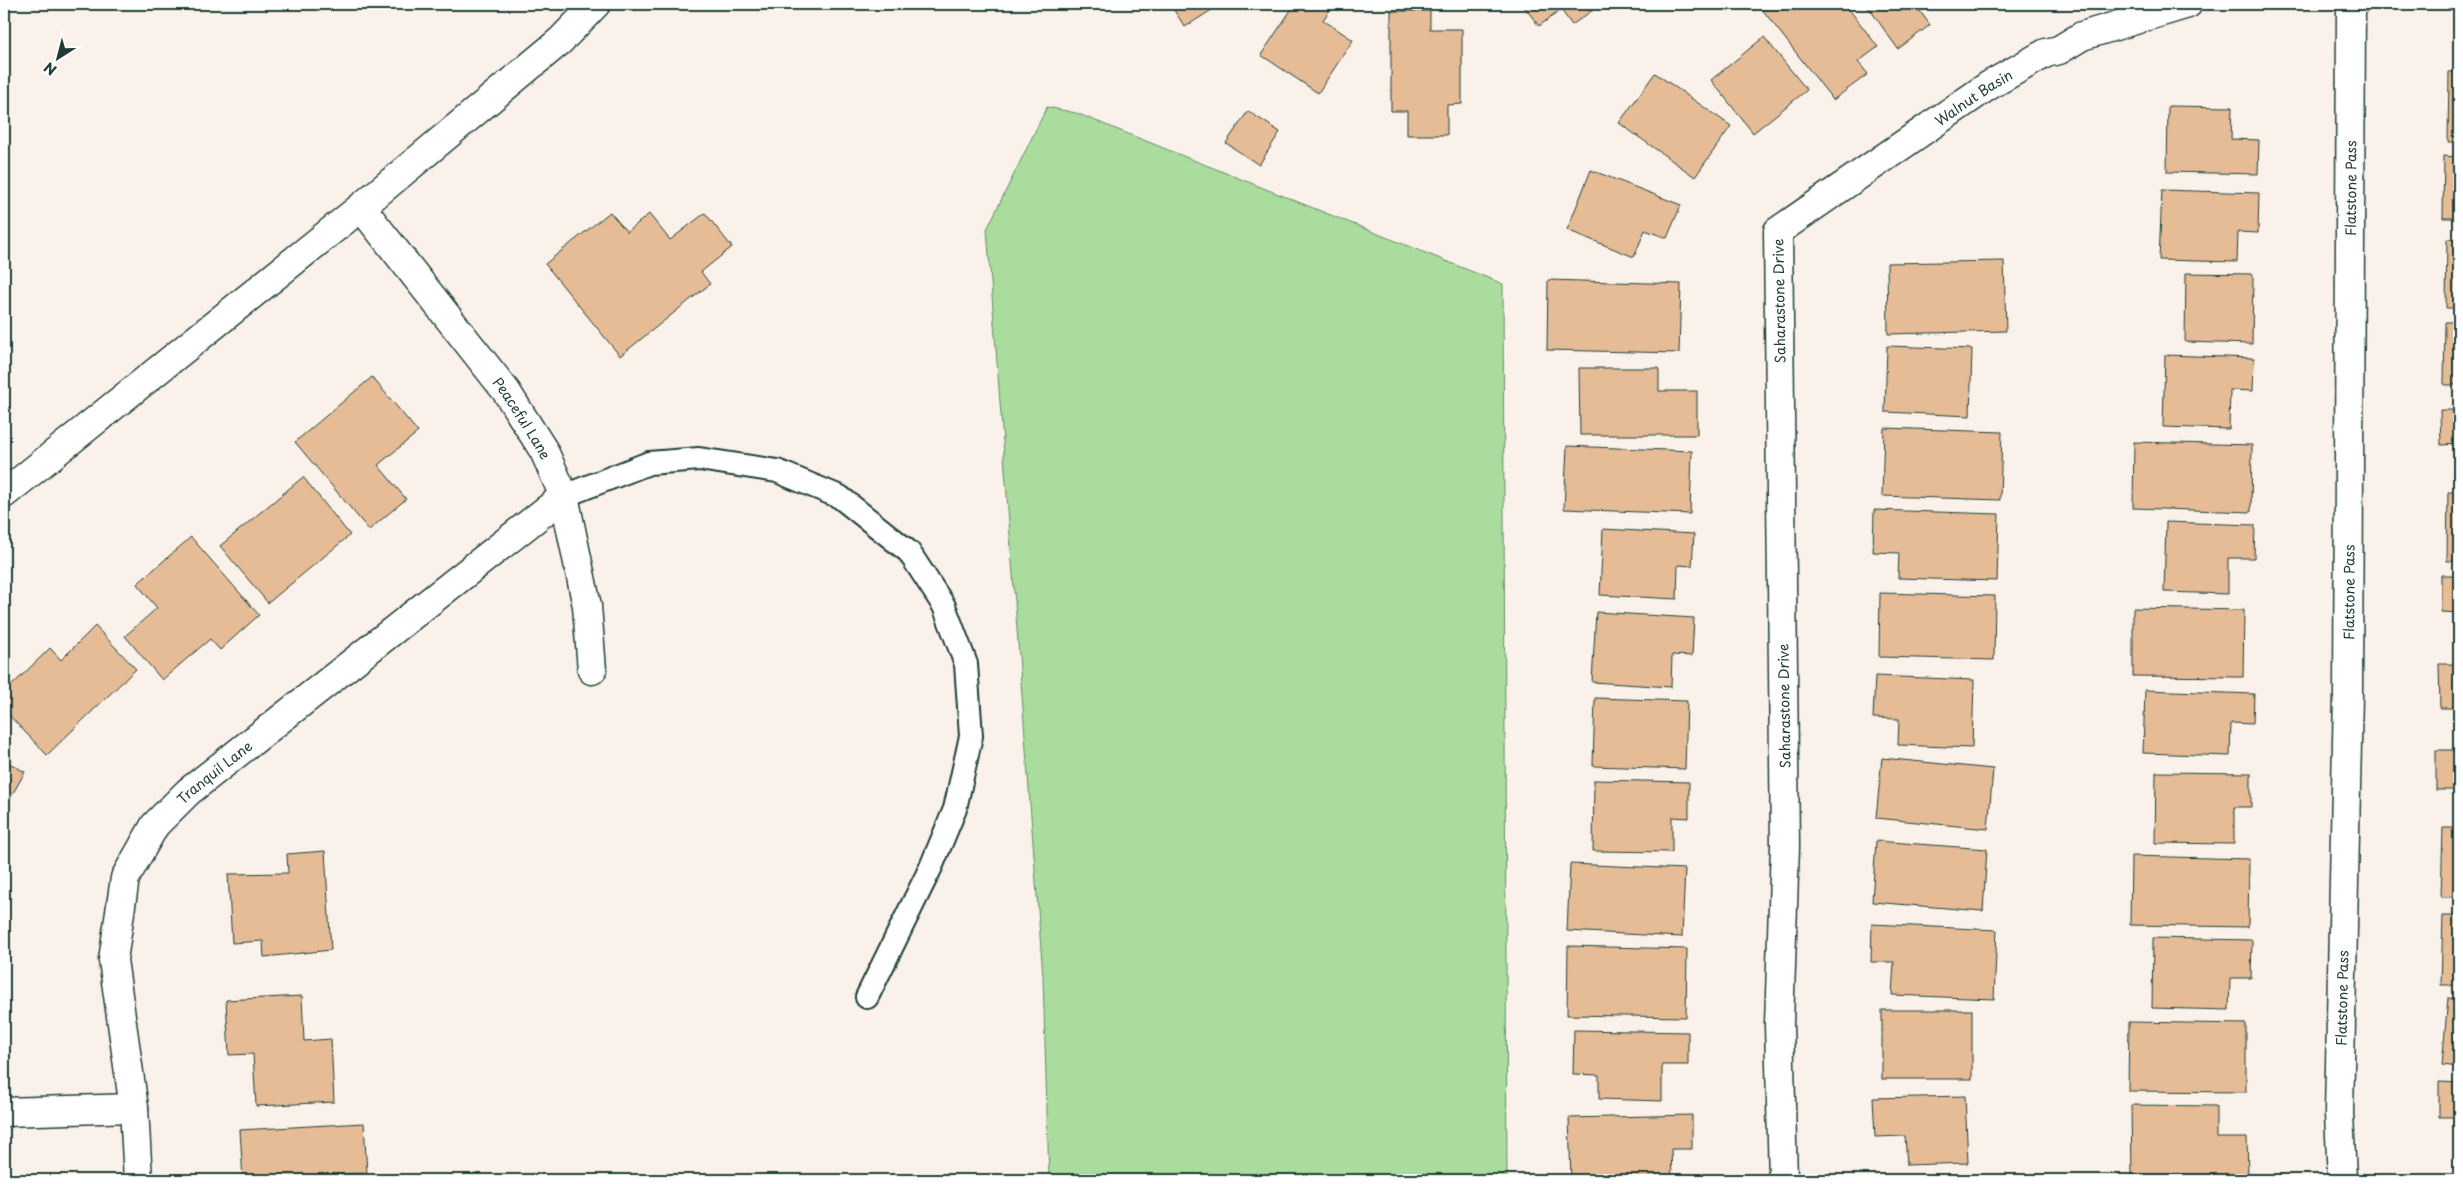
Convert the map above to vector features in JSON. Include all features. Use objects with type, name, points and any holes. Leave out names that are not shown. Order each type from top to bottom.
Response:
[{"type":"street","points":[[4,494],[361,207],[560,41],[596,4]]},
{"type":"street","name":"Walnut Basin","points":[[1778,231],[1988,86],[2046,53],[2059,50],[2082,36],[2188,4]]},
{"type":"street","name":"Flatstone Pass","points":[[2342,1180],[2339,1113],[2348,685],[2351,4]]},
{"type":"street","name":"Peaceful Lane","points":[[361,207],[506,390],[544,451],[564,496],[588,606],[592,670]]},
{"type":"street","name":"Saharastone Drive","points":[[1778,231],[1785,846],[1779,1024],[1784,1180]]},
{"type":"street","name":"Tranquil Lane","points":[[138,1180],[134,1108],[113,960],[125,878],[155,825],[188,792],[564,496]]},
{"type":"street","points":[[4,1112],[134,1108]]},
{"type":"lane","points":[[564,496],[649,464],[699,459],[778,471],[840,497],[909,552],[944,606],[966,664],[972,736],[955,808],[932,867],[867,997]]},
{"type":"green space","points":[[1047,107],[1076,113],[1503,284],[1507,1180],[1049,1180],[1043,976],[987,229]]},
{"type":"building","points":[[1170,4],[1221,4],[1185,27]]},
{"type":"building","points":[[1295,4],[1334,4],[1323,20],[1353,40],[1318,93],[1261,55]]},
{"type":"building","points":[[1522,4],[1601,4],[1572,25],[1561,10],[1539,26]]},
{"type":"building","points":[[1758,4],[1845,4],[1878,47],[1858,62],[1868,74],[1833,100]]},
{"type":"building","points":[[1866,4],[1921,4],[1917,7],[1930,25],[1898,49]]},
{"type":"building","points":[[1391,11],[1430,11],[1430,29],[1462,29],[1462,104],[1447,105],[1447,135],[1407,135],[1407,111],[1391,111]]},
{"type":"building","points":[[1764,37],[1807,90],[1753,133],[1711,80]]},
{"type":"building","points":[[2449,72],[2459,72],[2459,142],[2448,142]]},
{"type":"building","points":[[1655,73],[1731,126],[1695,177],[1619,123]]},
{"type":"building","points":[[2168,106],[2232,107],[2231,139],[2259,140],[2258,174],[2167,172]]},
{"type":"building","points":[[1248,111],[1280,132],[1259,165],[1226,143]]},
{"type":"building","points":[[2444,156],[2459,157],[2459,218],[2443,218]]},
{"type":"building","points":[[1591,170],[1681,205],[1667,238],[1645,230],[1634,257],[1567,230]]},
{"type":"building","points":[[2162,190],[2259,193],[2258,233],[2238,232],[2237,262],[2159,260]]},
{"type":"building","points":[[610,212],[627,232],[649,214],[670,240],[705,213],[732,247],[701,272],[710,284],[620,356],[545,264]]},
{"type":"building","points":[[2447,239],[2459,240],[2459,308],[2446,308]]},
{"type":"building","points":[[2004,261],[2006,331],[1888,334],[1887,263]]},
{"type":"building","points":[[2186,273],[2253,274],[2252,344],[2185,342]]},
{"type":"building","points":[[1548,280],[1681,284],[1679,353],[1547,350]]},
{"type":"building","points":[[2445,322],[2459,322],[2459,385],[2444,385]]},
{"type":"building","points":[[1887,346],[1972,349],[1970,416],[1885,412]]},
{"type":"building","points":[[2165,355],[2254,358],[2253,391],[2230,390],[2229,429],[2163,427]]},
{"type":"building","points":[[1579,368],[1659,368],[1659,391],[1697,391],[1697,435],[1580,435]]},
{"type":"building","points":[[372,377],[418,432],[378,465],[406,499],[369,530],[295,442]]},
{"type":"building","points":[[2440,410],[2459,410],[2459,444],[2441,445]]},
{"type":"building","points":[[1884,428],[2002,432],[2000,500],[1882,496]]},
{"type":"building","points":[[2134,442],[2252,445],[2251,512],[2133,508]]},
{"type":"building","points":[[1567,446],[1692,451],[1690,514],[1564,509]]},
{"type":"building","points":[[303,477],[350,535],[268,603],[220,546]]},
{"type":"building","points":[[2448,492],[2459,492],[2459,561],[2447,561]]},
{"type":"building","points":[[1874,510],[1999,514],[1997,581],[1898,578],[1899,553],[1873,552]]},
{"type":"building","points":[[2166,522],[2255,525],[2254,558],[2228,558],[2228,594],[2164,592]]},
{"type":"building","points":[[1603,529],[1694,534],[1692,566],[1678,565],[1677,599],[1600,595]]},
{"type":"building","points":[[191,537],[259,615],[220,650],[210,639],[162,680],[125,636],[157,608],[137,584]]},
{"type":"building","points":[[2441,575],[2459,575],[2459,613],[2441,612]]},
{"type":"building","points":[[1880,593],[1995,596],[1994,660],[1879,657]]},
{"type":"building","points":[[2133,608],[2244,610],[2243,677],[2133,676]]},
{"type":"building","points":[[1596,612],[1694,618],[1692,656],[1672,655],[1671,687],[1592,682]]},
{"type":"building","points":[[95,626],[136,669],[47,755],[4,710],[4,693],[50,648],[61,660]]},
{"type":"building","points":[[2439,664],[2459,664],[2459,708],[2440,708]]},
{"type":"building","points":[[1875,676],[1974,680],[1972,748],[1898,745],[1899,719],[1873,718]]},
{"type":"building","points":[[2145,690],[2254,694],[2253,724],[2231,723],[2230,756],[2143,753]]},
{"type":"building","points":[[1595,698],[1687,701],[1685,769],[1593,766]]},
{"type":"building","points":[[2436,750],[2459,750],[2459,790],[2436,790]]},
{"type":"building","points":[[1882,758],[1993,769],[1988,829],[1876,818]]},
{"type":"building","points":[[4,760],[25,772],[4,809]]},
{"type":"building","points":[[2156,772],[2251,773],[2251,807],[2234,807],[2234,844],[2155,843]]},
{"type":"building","points":[[1594,780],[1689,782],[1689,818],[1672,817],[1672,852],[1593,851]]},
{"type":"building","points":[[2443,828],[2459,828],[2459,897],[2441,897]]},
{"type":"building","points":[[1876,841],[1987,849],[1983,911],[1872,902]]},
{"type":"building","points":[[325,851],[331,950],[264,957],[263,941],[232,943],[228,874],[288,873],[287,854]]},
{"type":"building","points":[[2131,856],[2249,859],[2248,927],[2130,925]]},
{"type":"building","points":[[1570,864],[1685,869],[1682,937],[1567,931]]},
{"type":"building","points":[[2443,916],[2459,916],[2459,985],[2441,985]]},
{"type":"building","points":[[1872,924],[1997,930],[1994,999],[1892,995],[1894,962],[1871,962]]},
{"type":"building","points":[[2153,938],[2252,940],[2251,978],[2230,978],[2229,1010],[2152,1008]]},
{"type":"building","points":[[1568,946],[1687,949],[1686,1017],[1567,1015]]},
{"type":"building","points":[[302,996],[304,1041],[331,1039],[334,1102],[256,1106],[253,1054],[229,1055],[226,1000]]},
{"type":"building","points":[[2448,998],[2459,999],[2459,1067],[2442,1065]]},
{"type":"building","points":[[1882,1010],[1972,1010],[1972,1079],[1882,1079]]},
{"type":"building","points":[[2129,1022],[2246,1024],[2246,1092],[2128,1091]]},
{"type":"building","points":[[1574,1030],[1688,1032],[1688,1065],[1662,1065],[1662,1101],[1599,1099],[1599,1075],[1573,1074]]},
{"type":"building","points":[[2439,1082],[2459,1083],[2459,1117],[2439,1117]]},
{"type":"building","points":[[1965,1096],[1968,1163],[1907,1165],[1905,1136],[1875,1137],[1873,1098]]},
{"type":"building","points":[[2131,1105],[2216,1106],[2216,1138],[2247,1138],[2248,1175],[2132,1175]]},
{"type":"building","points":[[1692,1115],[1692,1149],[1671,1149],[1672,1180],[1571,1180],[1569,1118]]},
{"type":"building","points":[[364,1123],[367,1173],[325,1175],[325,1180],[243,1180],[240,1130]]}]
